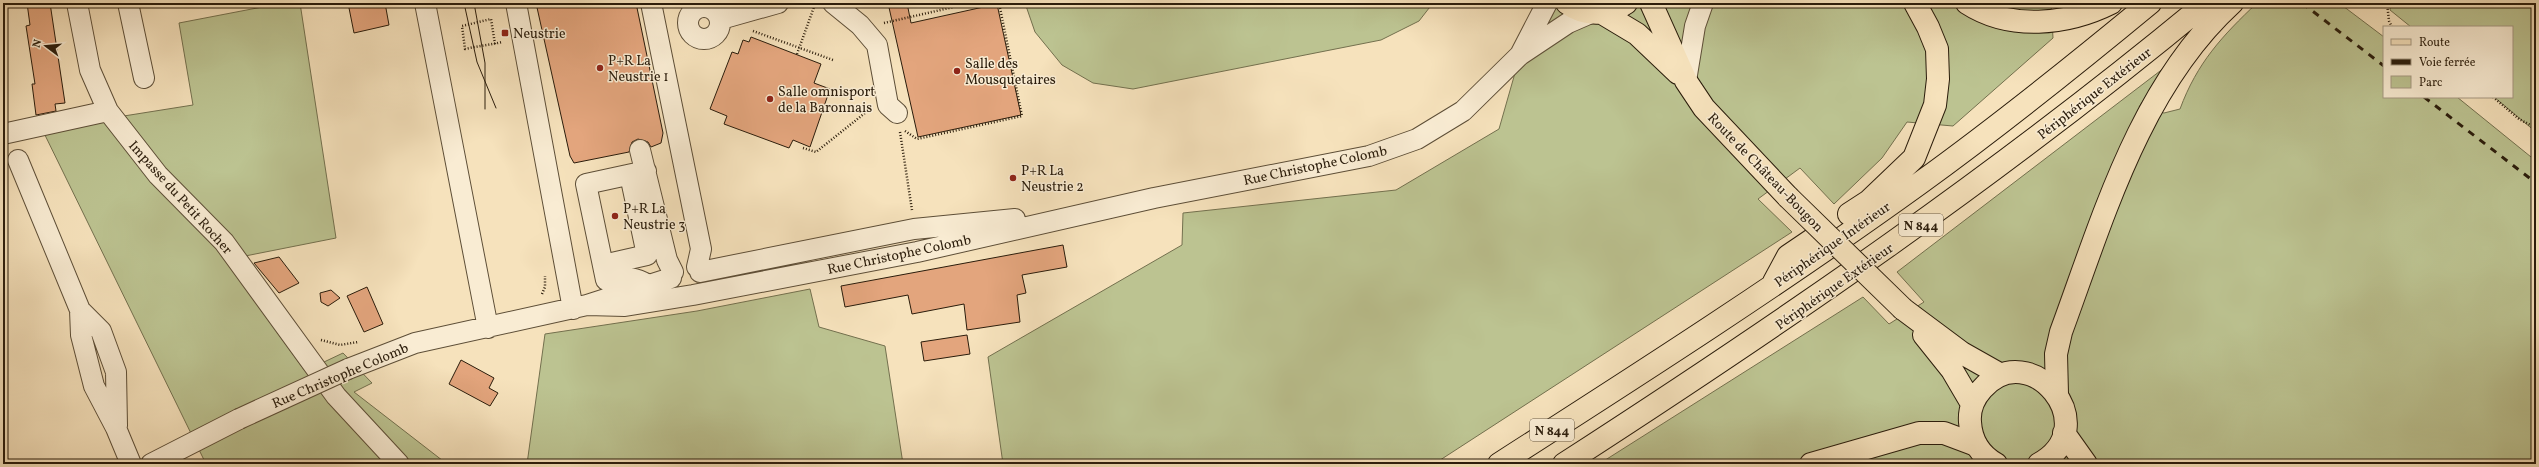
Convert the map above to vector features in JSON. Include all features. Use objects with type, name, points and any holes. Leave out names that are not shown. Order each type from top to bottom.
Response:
[{"type":"main road","name":"Route de Château-Bougon","points":[[1567,3],[1576,9],[1596,13],[1636,34],[1686,80]]},
{"type":"main road","points":[[1596,13],[1617,9],[1626,3]]},
{"type":"main road","name":"Route de Château-Bougon","points":[[1651,3],[1686,80],[1704,108],[1788,196],[1903,309],[1952,370],[1972,404]]},
{"type":"main road","points":[[1771,286],[1788,256],[1869,201],[1914,158],[1935,105],[1938,78],[1937,49],[1928,27],[1915,3]]},
{"type":"main road","points":[[1968,3],[1999,17],[2024,22],[2048,22],[2078,16],[2111,3]]},
{"type":"main road","name":"Périphérique Intérieur","points":[[1499,464],[1771,286],[1919,184],[2055,82],[2150,3]]},
{"type":"main road","name":"Périphérique Extérieur","points":[[1564,464],[1780,323],[1910,233],[2064,118],[2206,3]]},
{"type":"main road","points":[[2057,394],[2056,354],[2061,332],[2147,114],[2187,52],[2232,3]]},
{"type":"main road","name":"Route de Château-Bougon","points":[[1903,309],[1962,353],[2001,376]]},
{"type":"main road","points":[[1996,464],[1984,456],[1976,445],[1970,427],[1972,404],[1984,387],[2001,376],[2015,373],[2033,375],[2046,382],[2057,394],[2065,411],[2064,433],[2055,452],[2039,464]]},
{"type":"main road","points":[[1812,464],[1919,434],[1944,433],[1976,445]]},
{"type":"main road","points":[[2064,433],[2086,464]]},
{"type":"street","name":"Impasse du Petit Rocher","points":[[77,3],[90,70],[108,111],[158,175],[224,242],[336,396],[399,464]]},
{"type":"street","points":[[128,3],[144,78]]},
{"type":"street","points":[[425,3],[488,328]]},
{"type":"street","points":[[516,3],[580,307]]},
{"type":"street","points":[[638,173],[672,275],[673,286],[678,292],[690,295],[701,284],[698,269],[701,249],[651,3]]},
{"type":"street","points":[[721,18],[778,3]]},
{"type":"street","points":[[834,3],[862,28],[877,45],[894,115]]},
{"type":"street","name":"Rue Christophe Colomb","points":[[1520,55],[1547,3]]},
{"type":"street","points":[[1686,80],[1695,26],[1703,3]]},
{"type":"street","points":[[702,6],[709,7],[721,18],[720,26],[716,33],[703,40],[692,36],[688,28],[689,8],[702,6]]},
{"type":"street","name":"Rue Christophe Colomb","points":[[580,307],[625,306],[917,252],[1104,209],[1342,162],[1396,148],[1417,139],[1463,110],[1520,55],[1568,23],[1596,13]]},
{"type":"street","points":[[3,134],[108,111]]},
{"type":"street","points":[[603,265],[647,255],[638,173],[640,150]]},
{"type":"street","points":[[18,160],[80,310],[101,331],[116,372],[116,428],[132,464]]},
{"type":"street","points":[[638,173],[586,184],[606,280],[626,276],[639,279],[648,285]]},
{"type":"street","name":"Rue Christophe Colomb","points":[[698,269],[914,229],[1104,209]]},
{"type":"street","points":[[672,275],[684,264],[698,269]]},
{"type":"street","name":"Rue Christophe Colomb","points":[[151,464],[239,419],[348,370],[415,343],[580,307],[648,285],[659,283],[672,275]]},
{"type":"path","points":[[797,54],[815,3]]},
{"type":"path","points":[[862,28],[971,3]]},
{"type":"path","points":[[803,148],[816,152],[867,110],[894,115],[917,139],[1022,116],[999,3]]},
{"type":"path","points":[[2387,3],[2389,21],[2392,26]]},
{"type":"path","points":[[751,10],[745,29],[833,60]]},
{"type":"path","points":[[495,44],[491,19],[462,26],[465,49],[495,44],[502,42]]},
{"type":"path","points":[[2494,98],[2519,119],[2536,128]]},
{"type":"path","points":[[894,115],[914,229]]},
{"type":"path","points":[[315,337],[328,343],[340,345],[361,342]]},
{"type":"green space","points":[[283,3],[300,3],[336,238],[225,260],[305,371],[343,353],[372,383],[354,392],[447,464],[206,464],[42,129],[193,105],[179,23]]},
{"type":"green space","points":[[1025,3],[1433,3],[1419,21],[1381,40],[1133,89],[1093,83],[1062,65],[1035,32]]},
{"type":"green space","points":[[1535,3],[2051,3],[2053,38],[1953,126],[1907,122],[1882,158],[1834,204],[1800,168],[1758,199],[1792,232],[1434,464],[1003,464],[988,357],[1182,245],[1183,213],[1396,190],[1499,129]]},
{"type":"green space","points":[[2257,3],[2339,3],[2383,36],[2383,98],[2458,98],[2536,161],[2536,464],[1599,464],[1863,297],[1889,324],[1924,302],[1897,272],[2164,68],[2139,107],[2164,113],[2180,109],[2194,78],[2203,64],[2233,27]]},
{"type":"green space","points":[[2391,3],[2536,3],[2536,132],[2495,98],[2513,98],[2513,26],[2410,26],[2390,10]]},
{"type":"green space","points":[[810,289],[819,327],[885,346],[903,464],[527,464],[545,334],[697,311]]},
{"type":"building","points":[[27,3],[50,3],[65,103],[55,104],[56,111],[36,115],[32,84],[35,84],[26,26],[30,25]]},
{"type":"building","points":[[348,3],[385,3],[389,25],[354,33]]},
{"type":"building","name":"P+R La Neustrie 1","points":[[536,3],[636,3],[663,133],[661,143],[651,147],[648,142],[638,139],[632,142],[629,152],[574,163],[570,156]]},
{"type":"building","name":"Salle des Mousquetaires","points":[[888,3],[907,3],[911,23],[997,4],[1021,115],[918,137]]},
{"type":"building","name":"Salle omnisport de la Baronnais","points":[[751,37],[821,64],[814,83],[830,89],[810,147],[793,140],[789,148],[724,124],[727,116],[710,109],[732,52],[738,54],[743,40],[749,42]]},
{"type":"building","points":[[1063,245],[1067,267],[1022,275],[1026,293],[1017,295],[1020,322],[967,330],[964,304],[912,314],[908,295],[845,307],[841,286]]},
{"type":"building","points":[[279,257],[299,283],[279,293],[254,263]]},
{"type":"building","points":[[367,287],[383,324],[364,332],[347,296]]},
{"type":"building","points":[[331,290],[340,298],[328,306],[321,302],[320,293]]},
{"type":"building","points":[[967,335],[970,354],[924,361],[921,342]]},
{"type":"building","points":[[461,360],[494,378],[489,388],[498,393],[490,406],[449,384]]},
{"type":"tram line","points":[[464,3],[477,62],[496,108]]},
{"type":"tram line","points":[[474,3],[485,63],[485,109]]},
{"type":"railway","points":[[2302,3],[2383,65]]},
{"type":"railway","points":[[2425,98],[2536,183]]},
{"type":"place","name":"Neustrie","points":[[505,33]]},
{"type":"place","name":"P+R La Neustrie 1","points":[[600,68]]},
{"type":"place","name":"Salle des Mousquetaires","points":[[957,71]]},
{"type":"place","name":"Salle omnisport de la Baronnais","points":[[770,99]]},
{"type":"place","name":"P+R La Neustrie 2","points":[[1013,178]]},
{"type":"place","name":"P+R La Neustrie 3","points":[[615,216]]}]
